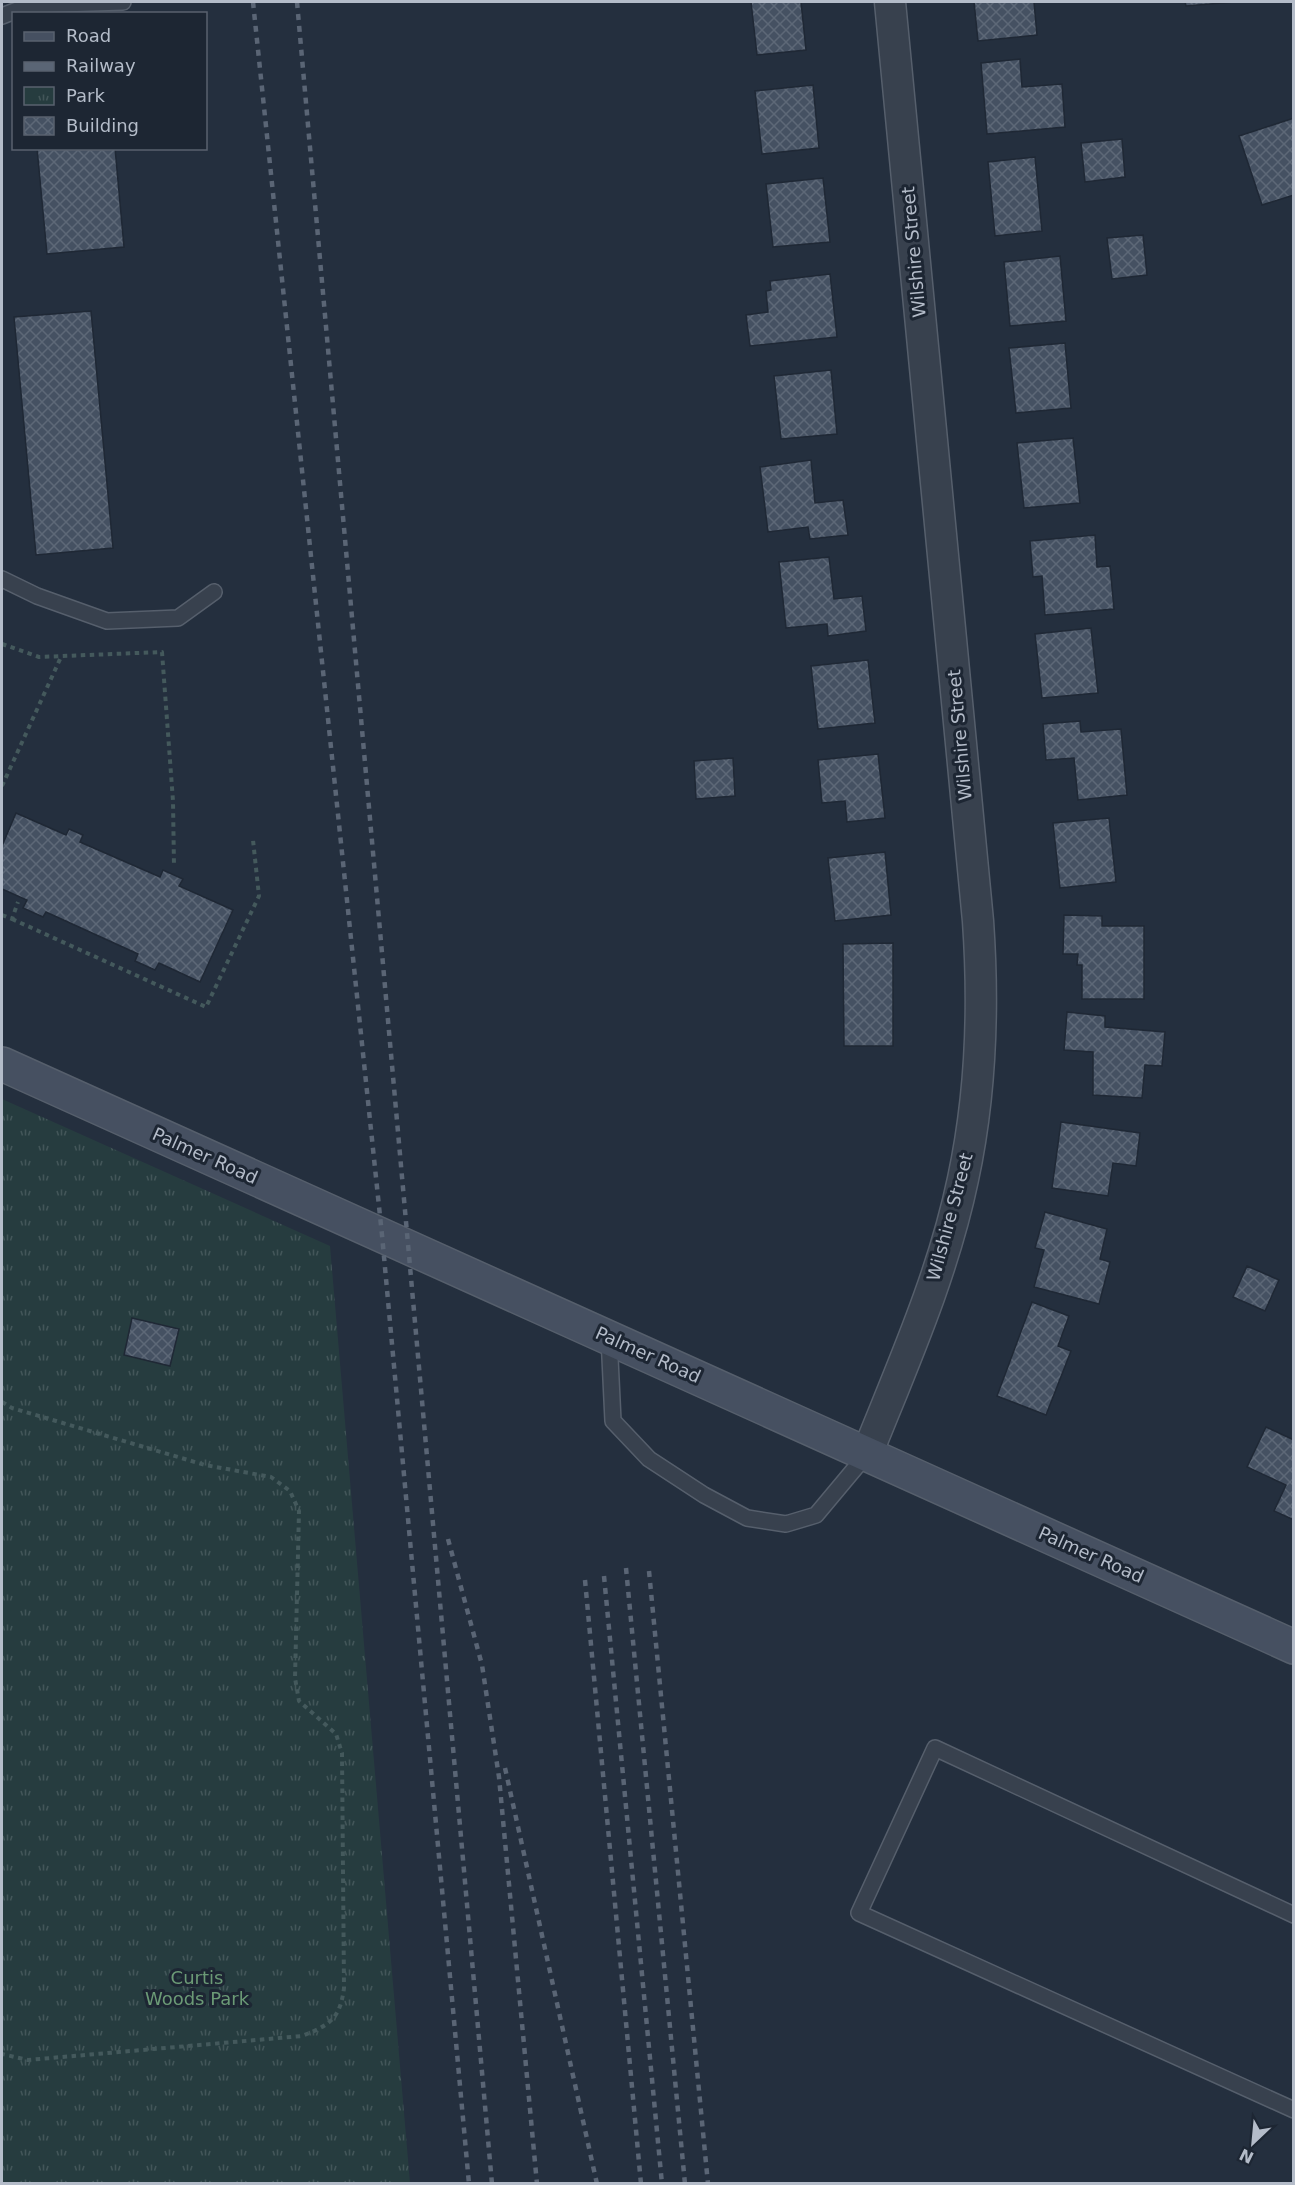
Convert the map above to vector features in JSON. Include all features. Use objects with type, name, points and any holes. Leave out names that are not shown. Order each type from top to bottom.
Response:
[{"type":"street","name":"Wilshire Street","points":[[867,1454],[916,1333],[944,1251],[963,1180],[975,1107],[980,1008],[977,910],[890,2]]},
{"type":"street","name":"Palmer Road","points":[[2,1064],[1293,1647]]},
{"type":"lane","points":[[12,12],[30,5],[123,2]]},
{"type":"lane","points":[[2,579],[37,596],[107,621],[178,618],[214,592]]},
{"type":"lane","points":[[609,1337],[613,1421],[649,1459],[704,1495],[747,1518],[786,1524],[816,1515],[867,1454]]},
{"type":"lane","points":[[1293,1916],[935,1748],[860,1913],[1293,2110]]},
{"type":"path","points":[[2,644],[39,657],[162,652],[173,801],[174,867]]},
{"type":"path","points":[[2,786],[61,657]]},
{"type":"path","points":[[2,915],[206,1007],[259,896],[253,840]]},
{"type":"path","points":[[12,919],[18,902]]},
{"type":"path","points":[[2,1402],[12,1408],[205,1465],[271,1477],[290,1491],[300,1511],[295,1678],[298,1701],[336,1734],[342,1753],[344,1988],[341,2010],[325,2027],[302,2036],[28,2060],[2,2054]]},
{"type":"green space","name":"Curtis Woods Park","points":[[2,1099],[330,1246],[410,2183],[2,2184]]},
{"type":"building","points":[[751,2],[801,2],[806,50],[757,55]]},
{"type":"building","points":[[974,2],[1034,2],[1037,35],[978,41]]},
{"type":"building","points":[[1185,2],[1234,2],[1186,6]]},
{"type":"building","points":[[1020,59],[1022,87],[1062,84],[1065,127],[987,134],[981,63]]},
{"type":"building","points":[[813,85],[819,148],[762,154],[755,91]]},
{"type":"building","points":[[1294,118],[1294,195],[1262,205],[1239,136]]},
{"type":"building","points":[[1122,139],[1125,177],[1085,182],[1081,143]]},
{"type":"building","points":[[37,150],[115,150],[124,247],[47,254]]},
{"type":"building","points":[[1035,157],[1042,231],[995,236],[988,162]]},
{"type":"building","points":[[823,178],[830,242],[773,247],[766,184]]},
{"type":"building","points":[[1143,235],[1147,275],[1112,279],[1107,238]]},
{"type":"building","points":[[1060,256],[1066,321],[1010,326],[1004,262]]},
{"type":"building","points":[[830,274],[837,337],[750,346],[746,315],[768,312],[766,291],[771,290],[770,281]]},
{"type":"building","points":[[91,311],[113,548],[36,555],[14,317]]},
{"type":"building","points":[[1065,343],[1071,408],[1016,413],[1009,348]]},
{"type":"building","points":[[831,370],[837,434],[781,439],[774,376]]},
{"type":"building","points":[[1073,438],[1080,503],[1024,508],[1017,443]]},
{"type":"building","points":[[811,460],[815,503],[843,500],[848,535],[810,539],[808,527],[768,532],[760,467]]},
{"type":"building","points":[[1095,535],[1097,567],[1110,566],[1114,609],[1045,615],[1042,576],[1033,577],[1030,541]]},
{"type":"building","points":[[829,557],[834,599],[862,596],[866,631],[828,636],[827,624],[786,628],[779,562]]},
{"type":"building","points":[[1091,628],[1098,693],[1042,698],[1035,634]]},
{"type":"building","points":[[868,660],[875,723],[818,729],[811,666]]},
{"type":"building","points":[[1080,721],[1081,732],[1121,729],[1127,795],[1078,800],[1074,758],[1046,760],[1043,724]]},
{"type":"building","points":[[878,754],[885,818],[847,822],[845,801],[822,803],[818,760]]},
{"type":"building","points":[[733,758],[735,796],[696,799],[694,761]]},
{"type":"building","points":[[16,813],[66,835],[69,829],[83,835],[80,842],[160,877],[163,870],[183,879],[179,886],[233,910],[200,982],[159,963],[155,970],[135,961],[138,954],[46,912],[43,917],[23,908],[27,900],[2,889],[2,846]]},
{"type":"building","points":[[1109,818],[1116,882],[1060,888],[1053,823]]},
{"type":"building","points":[[885,852],[891,915],[835,921],[828,858]]},
{"type":"building","points":[[1064,915],[1102,916],[1102,926],[1144,926],[1144,999],[1082,999],[1082,965],[1077,965],[1078,954],[1063,954]]},
{"type":"building","points":[[893,943],[893,1046],[844,1046],[843,944]]},
{"type":"building","points":[[1067,1012],[1105,1016],[1105,1027],[1165,1032],[1162,1066],[1145,1065],[1142,1098],[1093,1095],[1093,1052],[1064,1050]]},
{"type":"building","points":[[1061,1122],[1140,1133],[1136,1166],[1113,1163],[1108,1196],[1052,1188]]},
{"type":"building","points":[[1045,1212],[1107,1229],[1100,1259],[1110,1262],[1099,1304],[1034,1287],[1044,1250],[1035,1248]]},
{"type":"building","points":[[1247,1266],[1279,1280],[1265,1311],[1233,1297]]},
{"type":"building","points":[[1032,1302],[1069,1316],[1058,1346],[1071,1351],[1046,1415],[997,1396]]},
{"type":"building","points":[[132,1318],[179,1329],[170,1366],[124,1355]]},
{"type":"building","points":[[1266,1427],[1294,1440],[1294,1520],[1274,1511],[1286,1485],[1247,1467]]},
{"type":"railway","points":[[253,2],[382,1235],[469,2184]]},
{"type":"railway","points":[[297,2],[492,2184]]},
{"type":"railway","points":[[448,1539],[482,1665],[499,1777],[537,2184]]},
{"type":"railway","points":[[626,1568],[685,2184]]},
{"type":"railway","points":[[649,1571],[708,2184]]},
{"type":"railway","points":[[604,1576],[662,2184]]},
{"type":"railway","points":[[585,1580],[641,2184]]},
{"type":"railway","points":[[505,1768],[597,2184]]}]
